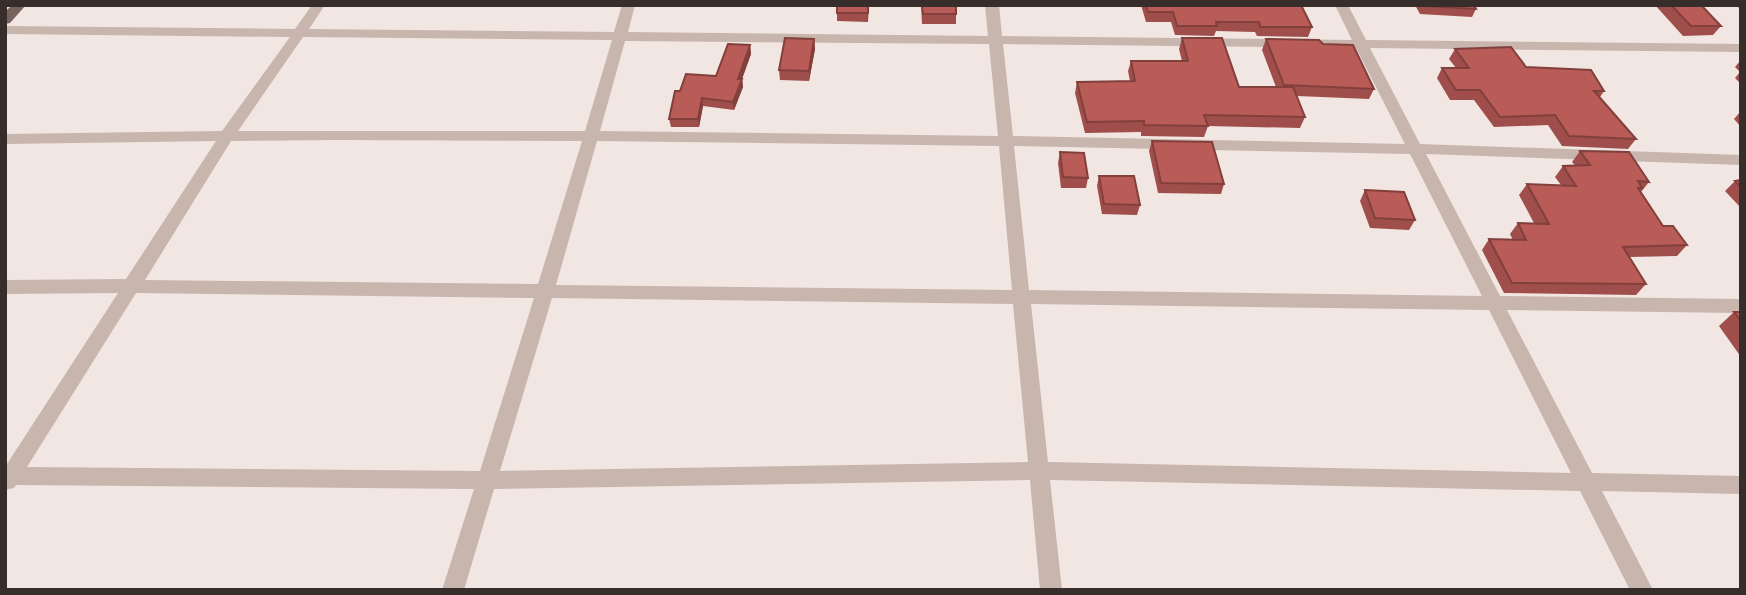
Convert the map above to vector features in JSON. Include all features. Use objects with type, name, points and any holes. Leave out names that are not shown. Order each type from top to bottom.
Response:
[{"type":"street","points":[[7,479],[228,134],[303,32],[319,5]]},
{"type":"street","points":[[453,590],[629,5]]},
{"type":"street","points":[[992,5],[1051,590]]},
{"type":"street","points":[[1341,5],[1642,590]]},
{"type":"street","points":[[5,30],[1741,48]]},
{"type":"street","points":[[5,139],[228,134],[1007,140],[1416,148],[1631,160],[1741,160]]},
{"type":"street","points":[[5,287],[132,286],[1741,306]]},
{"type":"street","points":[[7,479],[485,480],[1037,471],[1741,485]]},
{"type":"building","points":[[837,5],[868,5],[868,13],[837,13]]},
{"type":"building","points":[[922,5],[956,5],[956,14],[923,14]]},
{"type":"building","points":[[1146,5],[1301,5],[1312,27],[1260,27],[1259,22],[1177,26],[1173,12],[1148,12]]},
{"type":"building","points":[[1474,5],[1476,9],[1424,6]]},
{"type":"building","points":[[1671,5],[1701,5],[1721,26],[1691,26]]},
{"type":"building","points":[[785,38],[814,39],[809,71],[779,70]]},
{"type":"building","points":[[1182,38],[1222,38],[1239,87],[1293,87],[1305,117],[1204,115],[1208,126],[1144,125],[1144,121],[1087,122],[1077,82],[1135,81],[1131,61],[1188,61]]},
{"type":"building","points":[[1266,39],[1319,40],[1323,44],[1353,45],[1374,89],[1284,85]]},
{"type":"building","points":[[728,44],[750,45],[733,102],[702,98],[698,119],[669,119],[675,91],[680,91],[686,74],[716,76]]},
{"type":"building","points":[[1511,47],[1526,67],[1591,70],[1604,91],[1594,91],[1636,139],[1569,136],[1555,115],[1500,117],[1480,90],[1456,90],[1442,68],[1469,68],[1455,49]]},
{"type":"building","points":[[1152,141],[1212,142],[1224,184],[1161,183]]},
{"type":"building","points":[[1580,151],[1629,152],[1649,182],[1638,181],[1642,188],[1638,188],[1663,226],[1673,226],[1687,245],[1623,247],[1646,284],[1512,283],[1489,239],[1526,240],[1518,223],[1549,224],[1527,184],[1576,186],[1563,166],[1590,165]]},
{"type":"building","points":[[1060,152],[1084,153],[1088,178],[1063,177]]},
{"type":"building","points":[[1099,176],[1134,176],[1140,205],[1104,204]]},
{"type":"building","points":[[1365,190],[1404,192],[1415,220],[1375,218]]},
{"type":"building","points":[[1734,312],[1741,312],[1741,321]]}]
